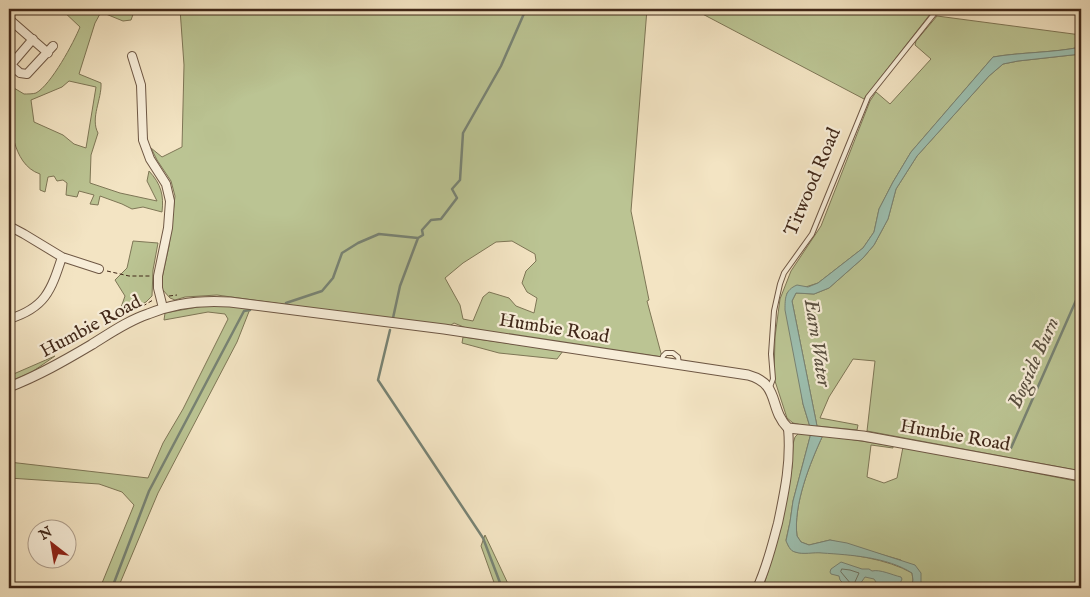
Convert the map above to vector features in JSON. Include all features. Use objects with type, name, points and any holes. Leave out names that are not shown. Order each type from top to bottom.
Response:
[{"type":"street","points":[[9,19],[32,39],[51,50],[27,74],[20,73],[10,66],[32,39]]},
{"type":"street","points":[[132,56],[141,85],[143,140],[150,159],[166,184],[170,201],[167,236],[158,276],[158,288],[163,308]]},
{"type":"street","points":[[9,226],[62,258],[99,269]]},
{"type":"street","points":[[9,319],[31,311],[39,304],[51,286],[62,258]]},
{"type":"street","name":"Humbie Road","points":[[9,387],[62,362],[121,326],[146,314],[163,308],[194,302],[213,301],[245,303],[444,329],[662,363],[748,374],[759,378],[770,388]]},
{"type":"street","points":[[757,588],[769,556],[788,479],[790,460],[788,428],[780,416],[770,388]]},
{"type":"street","name":"Humbie Road","points":[[788,428],[872,437],[1081,476]]},
{"type":"lane","name":"Titwood Road","points":[[770,388],[773,379],[771,354],[774,310],[784,273],[812,234],[868,97],[938,9]]},
{"type":"path","points":[[99,269],[129,276],[158,276]]},
{"type":"green space","points":[[61,9],[135,9],[131,20],[123,21],[101,12],[95,23],[79,74],[101,83],[95,121],[98,133],[91,155],[90,183],[120,193],[157,201],[147,181],[149,171],[161,190],[162,212],[143,207],[132,209],[100,196],[98,205],[90,204],[94,195],[79,191],[77,197],[66,195],[67,183],[63,180],[57,181],[54,176],[48,177],[45,192],[40,190],[40,174],[26,165],[14,141],[9,139],[9,85],[24,94],[36,93],[48,81],[61,63],[80,27]],"holes":[[[69,81],[96,87],[86,148],[74,144],[63,135],[34,122],[31,100],[62,87]]]},
{"type":"green space","points":[[180,9],[647,9],[631,211],[649,300],[647,301],[662,357],[471,330],[454,323],[448,327],[217,295],[185,297],[175,300],[170,298],[162,289],[162,278],[169,246],[175,196],[171,181],[151,148],[162,157],[182,147],[184,65]],"holes":[[[512,241],[535,254],[536,261],[526,271],[522,283],[527,292],[537,298],[534,313],[516,306],[509,298],[489,292],[483,297],[473,321],[463,319],[460,305],[445,278],[463,263],[496,242]]]},
{"type":"green space","points":[[693,9],[934,9],[864,99]]},
{"type":"green space","points":[[937,16],[1081,35],[1081,47],[993,57],[911,152],[879,209],[874,232],[863,248],[818,283],[787,293],[803,404],[810,427],[793,423],[787,418],[774,378],[775,337],[780,299],[791,271],[821,226],[870,101],[876,92],[890,104],[931,59],[915,45],[916,41]]},
{"type":"green space","points":[[1081,54],[1081,471],[867,431],[875,361],[853,359],[829,397],[820,418],[858,425],[857,430],[817,426],[792,301],[796,293],[814,294],[829,288],[863,258],[874,245],[888,219],[896,189],[917,156],[989,76],[1003,64]]},
{"type":"green space","points":[[133,241],[158,243],[153,270],[152,296],[146,302],[118,316],[125,296],[115,280],[127,268]]},
{"type":"green space","points":[[203,306],[238,306],[250,309],[237,342],[158,493],[118,588],[100,588],[134,505],[122,492],[99,484],[9,478],[9,462],[148,478],[163,443],[183,409],[228,319],[225,314],[208,312],[164,320],[165,313]]},
{"type":"green space","points":[[463,337],[563,351],[557,359],[499,353],[462,343]]},
{"type":"green space","points":[[55,356],[32,372],[9,382],[9,376]]},
{"type":"green space","points":[[799,433],[811,433],[793,501],[786,540],[790,548],[798,553],[819,552],[879,560],[912,573],[911,588],[763,588],[777,541],[792,467],[793,444],[795,437]]},
{"type":"green space","points":[[823,435],[893,446],[893,448],[871,445],[867,477],[884,483],[897,478],[903,447],[1081,482],[1081,588],[918,588],[921,582],[901,560],[830,540],[809,545],[801,542],[797,536],[796,524],[800,498],[808,471]]},
{"type":"green space","points":[[485,535],[510,588],[496,588],[481,546]]},
{"type":"water","points":[[1081,47],[1081,54],[1003,64],[989,76],[917,156],[896,189],[888,219],[874,245],[863,258],[829,288],[814,294],[796,293],[792,301],[817,426],[810,427],[803,404],[785,310],[786,298],[790,289],[797,285],[808,287],[818,283],[863,248],[874,232],[879,209],[911,152],[993,57]]},
{"type":"water","points":[[811,433],[823,435],[808,471],[800,498],[796,524],[797,536],[801,542],[809,545],[830,540],[847,543],[915,565],[921,573],[921,583],[918,588],[911,588],[912,573],[891,563],[857,556],[798,553],[789,548],[786,541],[793,501]]},
{"type":"water","points":[[841,562],[862,569],[886,572],[902,579],[898,588],[880,588],[874,579],[865,577],[860,584],[864,588],[848,588],[840,580],[839,576],[830,572],[831,569]]},
{"type":"waterway","points":[[393,318],[400,286],[418,238],[423,235],[422,230],[431,220],[441,219],[457,198],[452,189],[460,180],[463,133],[501,66],[526,9]]},
{"type":"waterway","points":[[286,303],[322,291],[333,278],[342,253],[358,243],[379,234],[418,238]]},
{"type":"waterway","name":"Bogside Burn","points":[[1011,448],[1081,289]]},
{"type":"waterway","points":[[112,588],[149,491],[244,311],[250,310]]},
{"type":"waterway","points":[[390,330],[378,380],[483,538],[502,588]]},
{"type":"water label","name":"Earn Water","points":[[817,343]]}]
